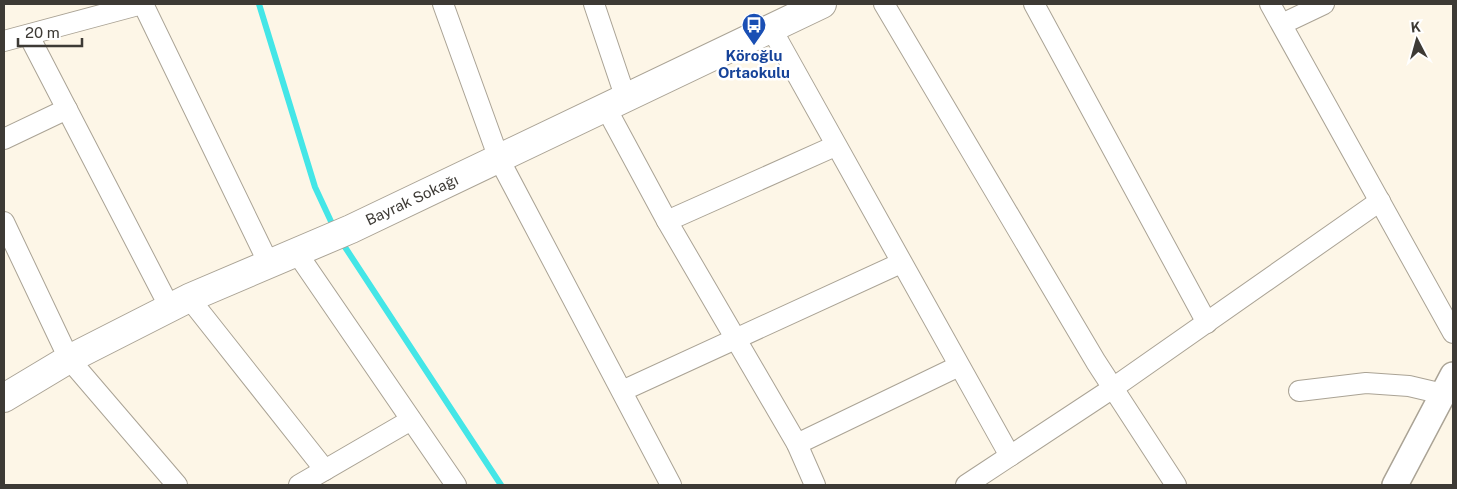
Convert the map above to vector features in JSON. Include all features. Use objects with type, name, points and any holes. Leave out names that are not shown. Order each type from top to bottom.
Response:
[{"type":"main road","name":"Bayrak Sokağı","points":[[4,398],[69,359],[180,303],[268,262],[297,253],[351,229],[822,4]]},
{"type":"street","points":[[4,41],[29,36],[142,4],[268,262]]},
{"type":"street","points":[[443,4],[499,159],[671,485]]},
{"type":"street","points":[[594,4],[616,104],[667,221],[796,444],[815,485]]},
{"type":"street","points":[[884,4],[1171,484]]},
{"type":"street","points":[[1034,4],[1207,323]]},
{"type":"street","points":[[1270,4],[1453,333]]},
{"type":"street","points":[[1282,24],[1324,4]]},
{"type":"street","points":[[771,28],[835,146],[1010,456]]},
{"type":"street","points":[[29,36],[66,109],[180,303],[325,470]]},
{"type":"street","points":[[4,139],[66,109]]},
{"type":"street","points":[[667,221],[835,146]]},
{"type":"street","points":[[966,485],[1113,388],[1380,201]]},
{"type":"street","points":[[4,222],[69,359],[177,485]]},
{"type":"street","points":[[297,253],[456,485]]},
{"type":"street","points":[[622,390],[901,263]]},
{"type":"street","points":[[796,444],[960,366]]},
{"type":"street","points":[[1299,392],[1366,383],[1409,386],[1448,384]]},
{"type":"street","points":[[1395,485],[1448,384]]},
{"type":"street","points":[[299,485],[411,420]]},
{"type":"waterway","points":[[259,4],[315,187],[335,230]]},
{"type":"waterway","points":[[341,241],[501,485]]},
{"type":"place","name":"Köroğlu Ortaokulu","points":[[754,46]]}]
